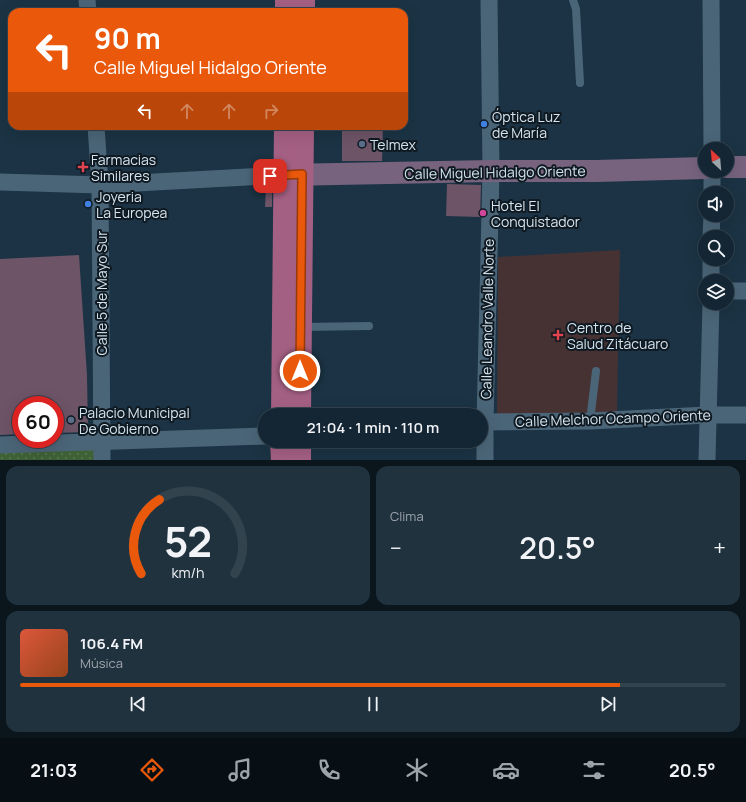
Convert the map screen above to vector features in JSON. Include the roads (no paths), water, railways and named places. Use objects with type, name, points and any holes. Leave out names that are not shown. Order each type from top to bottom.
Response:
[{"type":"main road","points":[[287,130],[294,175],[300,327],[300,408]]},
{"type":"main road","points":[[282,408],[294,175],[301,130]]},
{"type":"main road","points":[[282,448],[282,460]]},
{"type":"main road","points":[[300,448],[300,460]]},
{"type":"street","name":"Calle Leandro Valle Norte","points":[[483,408],[491,171],[489,0]]},
{"type":"street","points":[[711,0],[712,142]]},
{"type":"street","name":"Calle 5 de Mayo Sur","points":[[96,130],[100,185],[102,460]]},
{"type":"street","points":[[734,167],[746,167]]},
{"type":"street","name":"Calle Miguel Hidalgo Oriente","points":[[294,175],[698,168]]},
{"type":"street","points":[[0,182],[100,185],[294,175]]},
{"type":"street","points":[[734,291],[746,291]]},
{"type":"street","points":[[707,460],[711,310]]},
{"type":"street","name":"Calle Melchor Ocampo Oriente","points":[[488,422],[590,421],[707,415],[746,415]]},
{"type":"street","points":[[0,445],[258,436]]},
{"type":"street","name":"Calle Leandro Valle Norte","points":[[484,448],[485,460]]},
{"type":"lane","points":[[573,0],[576,9],[580,83]]},
{"type":"lane","points":[[300,327],[369,326]]},
{"type":"lane","points":[[590,421],[596,371]]},
{"type":"place","name":"Óptica Luz de María","points":[[484,124]]},
{"type":"place","name":"Telmex","points":[[362,144]]},
{"type":"place","name":"Farmacias Similares","points":[[83,167]]},
{"type":"place","name":"Joyeria La Europea","points":[[88,204]]},
{"type":"place","name":"Hotel El Conquistador","points":[[483,213]]},
{"type":"place","name":"Centro de Salud Zitácuaro","points":[[558,335]]},
{"type":"place","name":"Palacio Municipal De Gobierno","points":[[71,420]]}]
